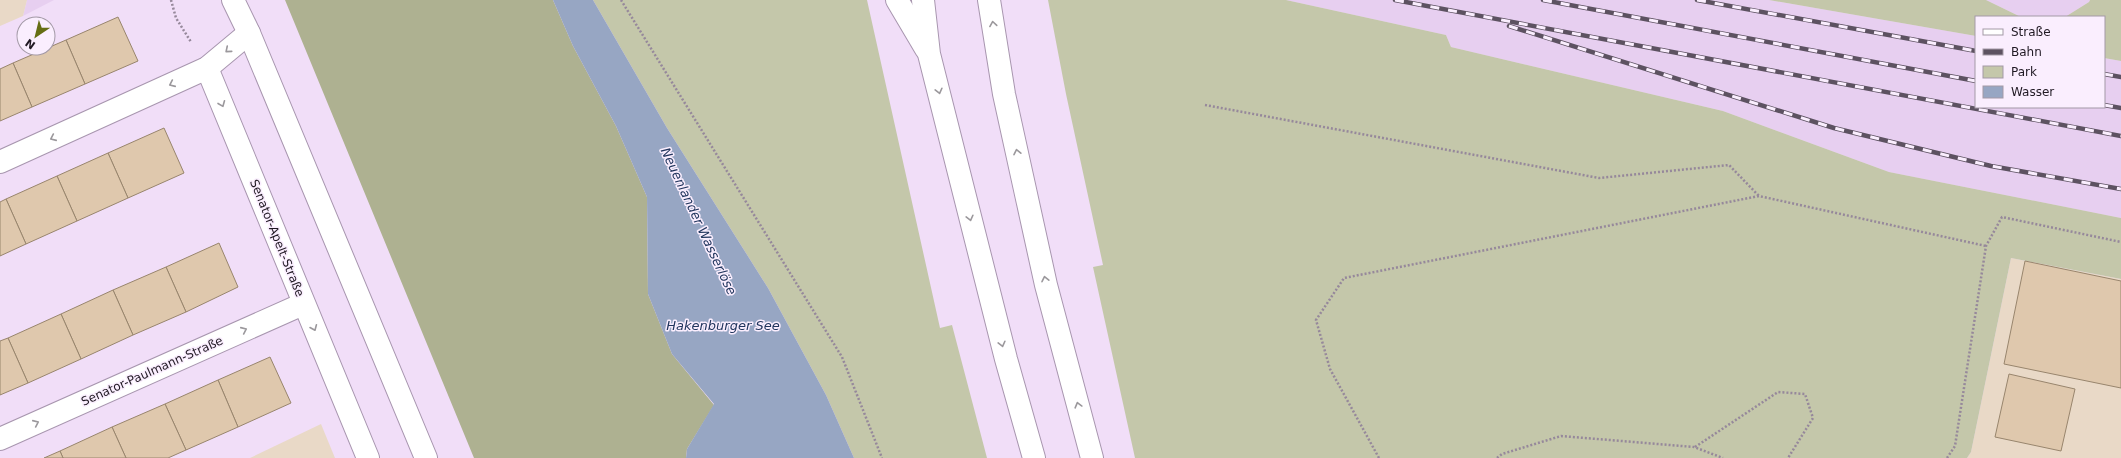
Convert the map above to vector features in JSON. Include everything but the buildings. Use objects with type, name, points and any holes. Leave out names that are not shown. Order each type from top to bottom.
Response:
[{"type":"main road","points":[[233,0],[249,32],[426,458]]},
{"type":"main road","points":[[897,0],[929,54]]},
{"type":"main road","points":[[923,0],[929,54],[1006,359],[1034,458]]},
{"type":"main road","points":[[989,0],[1004,94],[1046,285],[1092,458]]},
{"type":"main road","points":[[0,162],[207,68],[249,32]]},
{"type":"main road","name":"Senator-Apelt-Straße","points":[[207,68],[368,458]]},
{"type":"main road","name":"Senator-Paulmann-Straße","points":[[0,438],[304,304]]},
{"type":"path","points":[[171,0],[176,18],[207,68]]},
{"type":"path","points":[[621,0],[842,357],[882,458]]},
{"type":"path","points":[[1205,105],[1599,178],[1729,165],[1759,196]]},
{"type":"path","points":[[1379,458],[1330,369],[1316,320],[1344,278],[1759,196],[1986,246]]},
{"type":"path","points":[[1947,458],[1955,446],[1986,246],[2002,217],[2121,242]]},
{"type":"path","points":[[1694,447],[1778,392],[1805,394],[1813,418],[1788,458]]},
{"type":"path","points":[[1497,458],[1502,454],[1561,436],[1694,447],[1723,458]]},
{"type":"shaded area","points":[[0,0],[27,0],[23,16],[16,16],[16,19],[0,26]]},
{"type":"shaded area","points":[[27,0],[54,0],[23,16]]},
{"type":"shaded area","points":[[1286,0],[1769,0],[1975,36],[1975,108],[2105,108],[2105,58],[2121,61],[2121,218],[1889,172],[1723,111],[1451,47],[1446,35]]},
{"type":"shaded area","points":[[1986,0],[2090,0],[2067,16],[2019,16]]},
{"type":"shaded area","points":[[2011,258],[2121,279],[2121,458],[1967,458],[1971,452]]},
{"type":"shaded area","points":[[321,424],[335,458],[250,458]]},
{"type":"green space","points":[[285,0],[553,0],[573,46],[616,126],[647,197],[648,294],[672,354],[714,405],[687,449],[686,458],[474,458]]},
{"type":"green space","points":[[593,0],[867,0],[940,328],[952,325],[987,458],[854,458],[826,395],[768,288],[667,128]]},
{"type":"green space","points":[[1048,0],[1286,0],[1446,35],[1451,47],[1723,111],[1889,172],[2121,218],[2121,279],[2011,258],[1971,452],[1967,458],[1135,458],[1093,267],[1103,265],[1066,94]]},
{"type":"green space","points":[[1769,0],[1986,0],[2019,16],[1975,16],[1975,36]]},
{"type":"green space","points":[[2090,0],[2121,0],[2121,61],[2105,58],[2105,16],[2067,16]]},
{"type":"water","name":"Hakenburger See","points":[[553,0],[593,0],[667,128],[768,288],[826,395],[854,458],[686,458],[687,449],[714,404],[672,354],[648,294],[647,197],[616,126],[573,46]]},
{"type":"railway","points":[[1395,0],[2121,136]]},
{"type":"railway","points":[[1543,0],[1975,81]]},
{"type":"railway","points":[[1697,0],[1975,51]]},
{"type":"railway","points":[[1509,26],[1834,128],[1991,166],[2121,189]]},
{"type":"railway","points":[[2105,74],[2121,77]]},
{"type":"railway","points":[[2105,105],[2121,108]]},
{"type":"water label","name":"Neuenlander Wasserlöse","points":[[699,221]]}]
